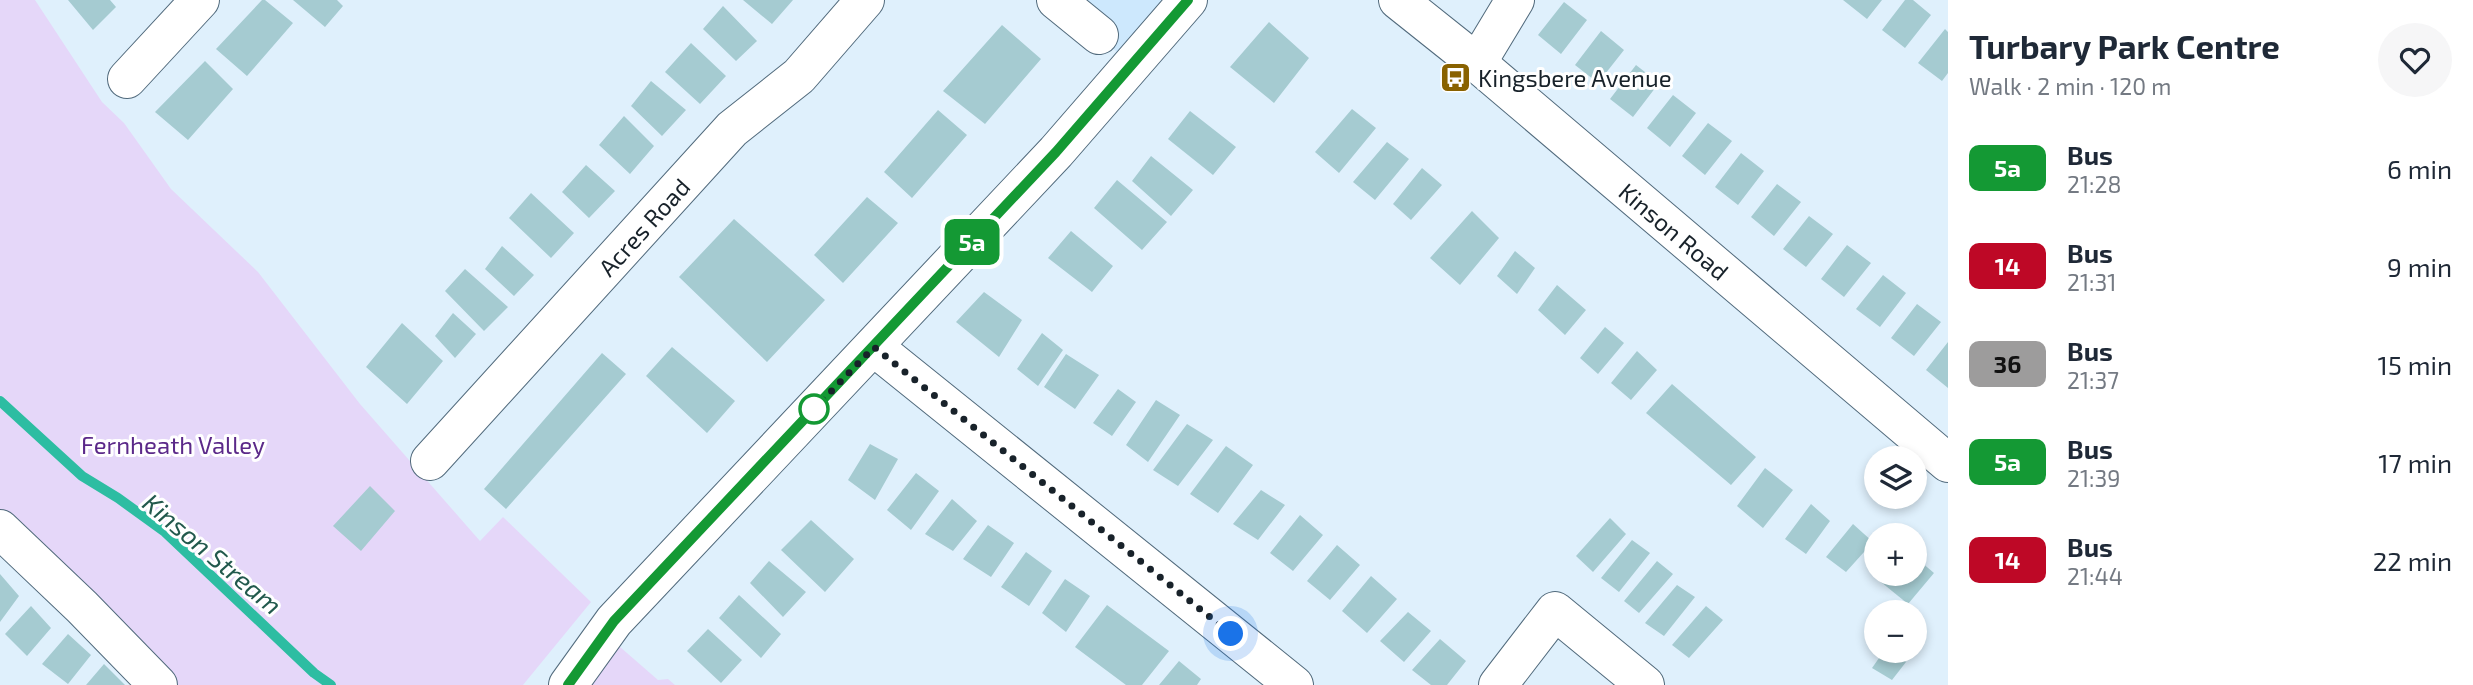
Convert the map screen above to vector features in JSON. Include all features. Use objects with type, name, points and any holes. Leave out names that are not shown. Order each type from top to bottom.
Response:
[{"type":"street","points":[[127,79],[200,0]]},
{"type":"street","name":"Acres Road","points":[[430,461],[732,129],[799,76],[865,0]]},
{"type":"street","points":[[1056,0],[1099,35]]},
{"type":"street","points":[[568,685],[622,611],[1056,152],[1188,0]]},
{"type":"street","name":"Kinson Road","points":[[1398,0],[1948,463]]},
{"type":"street","points":[[1476,63],[1515,0]]},
{"type":"street","points":[[874,347],[1294,685]]},
{"type":"street","points":[[0,528],[158,685]]},
{"type":"street","points":[[1498,685],[1555,611],[1645,685]]},
{"type":"shaded area","points":[[1056,0],[1186,0],[1131,64]]},
{"type":"green space","name":"Fernheath Valley","points":[[0,0],[35,0],[102,102],[124,123],[171,189],[258,272],[360,404],[480,541],[503,517],[591,602],[523,685],[178,685],[0,514]]},
{"type":"green space","points":[[604,633],[658,680],[668,679],[675,685],[568,685]]},
{"type":"building","points":[[68,0],[110,0],[116,7],[93,30]]},
{"type":"building","points":[[262,0],[293,23],[247,76],[216,49]]},
{"type":"building","points":[[293,0],[337,0],[343,6],[325,27]]},
{"type":"building","points":[[743,0],[793,0],[772,24]]},
{"type":"building","points":[[1843,0],[1882,0],[1867,19]]},
{"type":"building","points":[[1905,0],[1913,0],[1931,15],[1905,48],[1882,30]]},
{"type":"building","points":[[1564,2],[1587,20],[1561,54],[1538,35]]},
{"type":"building","points":[[723,6],[757,41],[736,61],[703,29]]},
{"type":"building","points":[[1269,22],[1309,58],[1274,103],[1230,67]]},
{"type":"building","points":[[1002,25],[1041,59],[985,124],[943,91]]},
{"type":"building","points":[[1945,29],[1948,32],[1948,73],[1942,81],[1918,63]]},
{"type":"building","points":[[1601,31],[1624,50],[1598,83],[1575,65]]},
{"type":"building","points":[[691,43],[726,76],[700,104],[665,72]]},
{"type":"building","points":[[205,61],[233,89],[188,140],[155,112]]},
{"type":"building","points":[[1636,65],[1659,83],[1633,117],[1610,99]]},
{"type":"building","points":[[651,81],[686,110],[662,136],[631,106]]},
{"type":"building","points":[[1673,95],[1696,113],[1670,147],[1647,128]]},
{"type":"building","points":[[1352,109],[1376,128],[1339,173],[1315,152]]},
{"type":"building","points":[[938,110],[967,135],[912,198],[884,172]]},
{"type":"building","points":[[1190,111],[1236,147],[1213,175],[1168,139]]},
{"type":"building","points":[[624,116],[654,146],[630,174],[599,145]]},
{"type":"building","points":[[1708,123],[1732,141],[1705,175],[1682,156]]},
{"type":"building","points":[[1387,142],[1409,159],[1375,200],[1353,182]]},
{"type":"building","points":[[1741,153],[1764,171],[1738,205],[1715,187]]},
{"type":"building","points":[[1151,156],[1193,190],[1171,216],[1132,181]]},
{"type":"building","points":[[586,165],[615,191],[589,218],[562,192]]},
{"type":"building","points":[[1422,168],[1442,185],[1411,220],[1393,204]]},
{"type":"building","points":[[1117,180],[1167,222],[1142,250],[1094,208]]},
{"type":"building","points":[[1777,184],[1801,202],[1774,236],[1751,217]]},
{"type":"building","points":[[531,193],[574,233],[551,258],[509,218]]},
{"type":"building","points":[[867,197],[898,223],[843,283],[814,255]]},
{"type":"building","points":[[1472,211],[1499,238],[1460,285],[1430,258]]},
{"type":"building","points":[[1809,216],[1833,234],[1806,267],[1783,249]]},
{"type":"building","points":[[734,219],[825,300],[767,362],[679,277]]},
{"type":"building","points":[[1071,231],[1113,266],[1092,292],[1048,258]]},
{"type":"building","points":[[1847,245],[1871,263],[1844,297],[1821,279]]},
{"type":"building","points":[[502,246],[534,275],[514,296],[485,269]]},
{"type":"building","points":[[1515,251],[1535,268],[1517,294],[1497,276]]},
{"type":"building","points":[[465,269],[508,307],[484,331],[445,291]]},
{"type":"building","points":[[1883,275],[1906,293],[1880,327],[1856,309]]},
{"type":"building","points":[[1557,285],[1586,310],[1565,335],[1538,310]]},
{"type":"building","points":[[984,292],[1022,320],[999,357],[956,322]]},
{"type":"building","points":[[1917,304],[1941,322],[1914,356],[1891,338]]},
{"type":"building","points":[[453,313],[476,334],[455,358],[435,336]]},
{"type":"building","points":[[402,323],[443,361],[407,404],[366,367]]},
{"type":"building","points":[[1605,327],[1624,343],[1598,374],[1580,358]]},
{"type":"building","points":[[1042,333],[1063,350],[1038,386],[1017,369]]},
{"type":"building","points":[[1948,342],[1948,388],[1926,370]]},
{"type":"building","points":[[672,347],[735,401],[707,433],[646,376]]},
{"type":"building","points":[[1637,351],[1657,370],[1631,400],[1611,383]]},
{"type":"building","points":[[602,353],[626,374],[506,509],[484,489]]},
{"type":"building","points":[[1066,354],[1099,375],[1075,409],[1044,387]]},
{"type":"building","points":[[1672,384],[1756,457],[1731,485],[1646,413]]},
{"type":"building","points":[[1118,389],[1136,402],[1112,436],[1093,423]]},
{"type":"building","points":[[1156,400],[1180,415],[1148,462],[1126,445]]},
{"type":"building","points":[[1187,424],[1213,440],[1178,486],[1153,470]]},
{"type":"building","points":[[870,444],[898,459],[875,500],[848,480]]},
{"type":"building","points":[[1226,446],[1253,465],[1218,513],[1190,494]]},
{"type":"building","points":[[1765,468],[1793,490],[1763,528],[1737,506]]},
{"type":"building","points":[[916,473],[939,491],[911,530],[887,510]]},
{"type":"building","points":[[370,486],[395,511],[361,551],[333,526]]},
{"type":"building","points":[[1261,490],[1285,505],[1258,540],[1233,524]]},
{"type":"building","points":[[952,499],[977,521],[953,551],[925,534]]},
{"type":"building","points":[[1811,504],[1830,521],[1806,554],[1785,539]]},
{"type":"building","points":[[1300,515],[1323,535],[1293,571],[1270,553]]},
{"type":"building","points":[[1610,518],[1626,534],[1593,572],[1576,556]]},
{"type":"building","points":[[811,520],[854,559],[825,592],[781,550]]},
{"type":"building","points":[[1853,524],[1864,534],[1864,552],[1846,572],[1826,557]]},
{"type":"building","points":[[988,525],[1014,543],[991,577],[963,559]]},
{"type":"building","points":[[1632,540],[1650,553],[1619,592],[1601,578]]},
{"type":"building","points":[[1337,545],[1360,565],[1330,600],[1307,581]]},
{"type":"building","points":[[1026,552],[1052,571],[1029,606],[1001,587]]},
{"type":"building","points":[[769,561],[806,592],[783,617],[750,583]]},
{"type":"building","points":[[1657,561],[1673,574],[1639,613],[1624,601]]},
{"type":"building","points":[[1927,567],[1934,573],[1927,581]]},
{"type":"building","points":[[0,574],[19,596],[0,622]]},
{"type":"building","points":[[1371,576],[1397,599],[1367,633],[1342,611]]},
{"type":"building","points":[[1065,579],[1090,596],[1066,632],[1042,613]]},
{"type":"building","points":[[1677,585],[1695,597],[1664,636],[1645,623]]},
{"type":"building","points":[[1886,586],[1923,586],[1911,600],[1903,600]]},
{"type":"building","points":[[739,595],[781,634],[761,658],[719,618]]},
{"type":"building","points":[[1107,605],[1169,651],[1142,685],[1126,685],[1075,647]]},
{"type":"building","points":[[31,606],[51,628],[27,656],[5,634]]},
{"type":"building","points":[[1706,606],[1723,620],[1689,658],[1672,645]]},
{"type":"building","points":[[1408,612],[1431,631],[1404,662],[1380,641]]},
{"type":"building","points":[[708,629],[742,660],[721,683],[687,651]]},
{"type":"building","points":[[68,634],[91,655],[68,684],[42,664]]},
{"type":"building","points":[[1440,639],[1466,661],[1447,685],[1431,685],[1412,670]]},
{"type":"building","points":[[1179,661],[1201,679],[1197,685],[1159,685]]},
{"type":"building","points":[[1876,663],[1905,663],[1892,680],[1872,668]]},
{"type":"building","points":[[104,664],[125,685],[86,685]]},
{"type":"waterway","name":"Kinson Stream","points":[[0,401],[82,476],[165,532],[314,673],[331,685]]},
{"type":"bus line","name":"5a","points":[[568,685],[614,621],[1056,152],[1188,0]]},
{"type":"place","name":"Kingsbere Avenue","points":[[1455,77]]},
{"type":"route","points":[[814,409],[874,347],[1231,634]]}]
